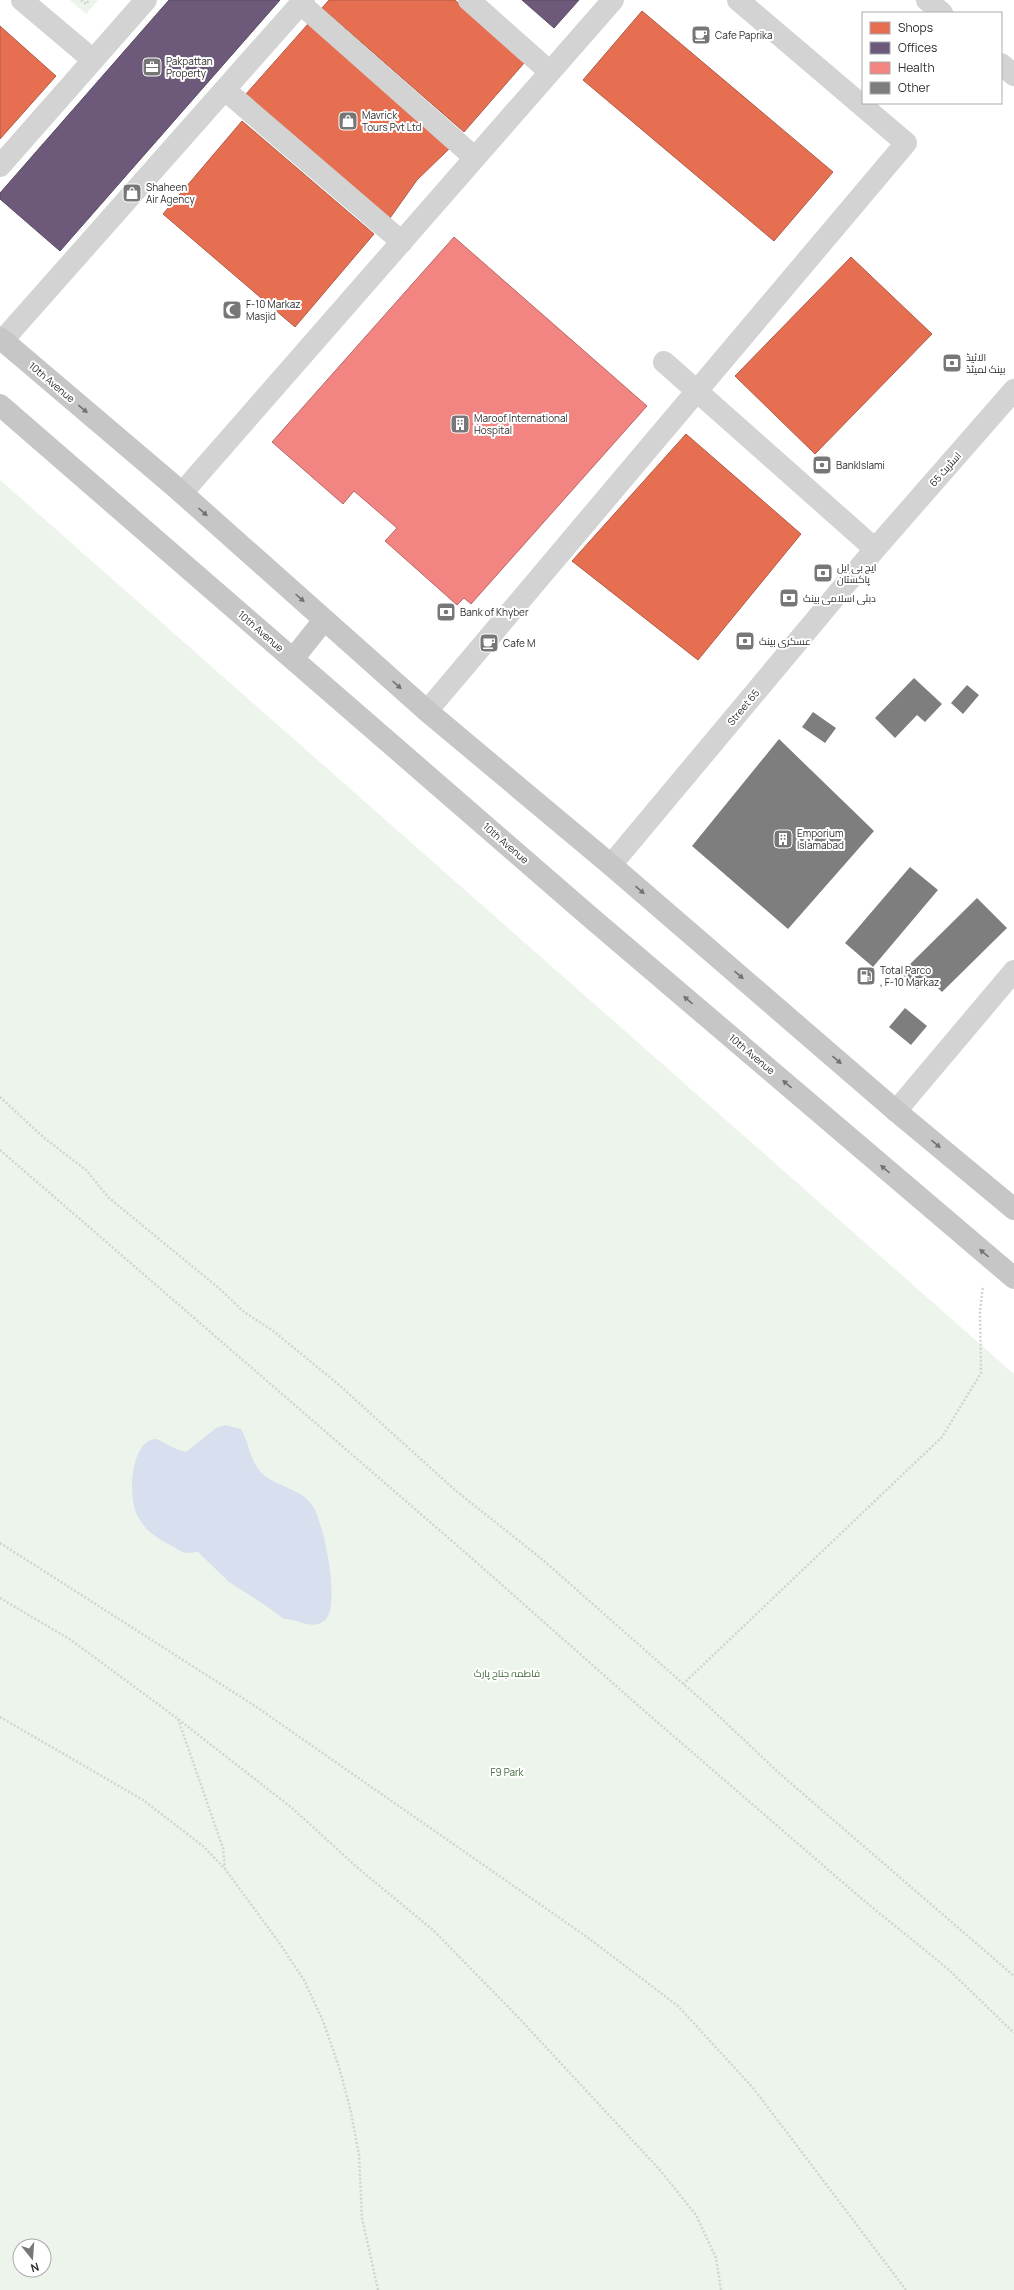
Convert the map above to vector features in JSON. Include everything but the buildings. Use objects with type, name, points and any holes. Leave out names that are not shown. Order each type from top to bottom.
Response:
[{"type":"main road","name":"10th Avenue","points":[[1,339],[182,493],[427,711],[611,865],[896,1111],[1014,1209]]},
{"type":"main road","name":"10th Avenue","points":[[0,405],[596,921],[1014,1278]]},
{"type":"main road","points":[[293,659],[324,620]]},
{"type":"street","points":[[22,0],[93,60]]},
{"type":"street","points":[[0,166],[146,0]]},
{"type":"street","points":[[469,0],[550,72]]},
{"type":"street","points":[[182,493],[613,0]]},
{"type":"street","points":[[427,711],[906,143],[738,0]]},
{"type":"street","points":[[927,0],[941,12]]},
{"type":"street","points":[[1,339],[302,2],[475,158]]},
{"type":"street","points":[[1002,65],[1014,75]]},
{"type":"street","points":[[225,90],[402,242]]},
{"type":"street","points":[[664,362],[875,549]]},
{"type":"street","name":"اسٹریٹ 65","points":[[875,549],[1014,390]]},
{"type":"street","name":"Street 65","points":[[611,865],[875,549]]},
{"type":"street","points":[[896,1111],[1014,971]]},
{"type":"path","points":[[81,0],[86,4],[89,0]]},
{"type":"path","points":[[0,1097],[43,1137],[86,1170],[109,1198],[220,1289],[244,1312],[272,1330],[338,1384],[456,1490],[543,1560],[683,1684],[779,1773],[870,1854],[1014,1976]]},
{"type":"path","points":[[0,1150],[475,1561],[641,1708],[862,1899],[948,1969],[1014,2033]]},
{"type":"path","points":[[683,1684],[942,1437],[981,1373],[980,1311],[987,1256]]},
{"type":"path","points":[[0,1542],[261,1711],[587,1937],[678,2006],[754,2089],[906,2290]]},
{"type":"path","points":[[0,1598],[71,1640],[178,1719],[292,1808],[359,1869],[433,1930],[517,2016],[659,2169],[696,2215],[716,2258],[721,2290]]},
{"type":"path","points":[[0,1718],[143,1800],[203,1846],[225,1869],[256,1909],[304,1980],[325,2028],[339,2067],[351,2112],[359,2155],[362,2218],[378,2290]]},
{"type":"path","points":[[178,1719],[223,1848],[225,1869]]},
{"type":"green space","points":[[70,0],[98,0],[86,14]]},
{"type":"green space","name":"فاطمہ جناح پارک","points":[[0,480],[1014,1374],[1014,2290],[0,2290]]},
{"type":"water","points":[[225,1425],[241,1429],[253,1460],[264,1475],[302,1495],[312,1505],[317,1514],[326,1546],[331,1584],[329,1614],[324,1621],[319,1624],[314,1625],[284,1619],[229,1582],[198,1552],[182,1552],[155,1536],[147,1529],[137,1515],[132,1496],[133,1471],[140,1450],[147,1442],[157,1439],[186,1452],[216,1428]]},
{"type":"place","name":"Cafe Paprika","points":[[701,35]]},
{"type":"place","name":"Pakpattan Property","points":[[152,67]]},
{"type":"place","name":"Mavrick Tours Pvt Ltd","points":[[348,121]]},
{"type":"place","name":"Shaheen Air Agency","points":[[132,193]]},
{"type":"place","name":"F-10 Markaz Masjid","points":[[232,310]]},
{"type":"place","name":"الائیڈ بینک لمیٹڈ","points":[[952,363]]},
{"type":"place","name":"Maroof International Hospital","points":[[460,424]]},
{"type":"place","name":"BankIslami","points":[[822,465]]},
{"type":"place","name":"ایچ بی ایل پاکستان","points":[[823,573]]},
{"type":"place","name":"دبئی اسلامی بینک","points":[[789,598]]},
{"type":"place","name":"Bank of Khyber","points":[[446,612]]},
{"type":"place","name":"عسکری بینک","points":[[745,641]]},
{"type":"place","name":"Cafe M","points":[[489,643]]},
{"type":"place","name":"Emporium Islamabad","points":[[783,839]]},
{"type":"place","name":"Total Parco , F-10 Markaz","points":[[866,976]]},
{"type":"park label","name":"F9 Park","points":[[507,1772]]}]
